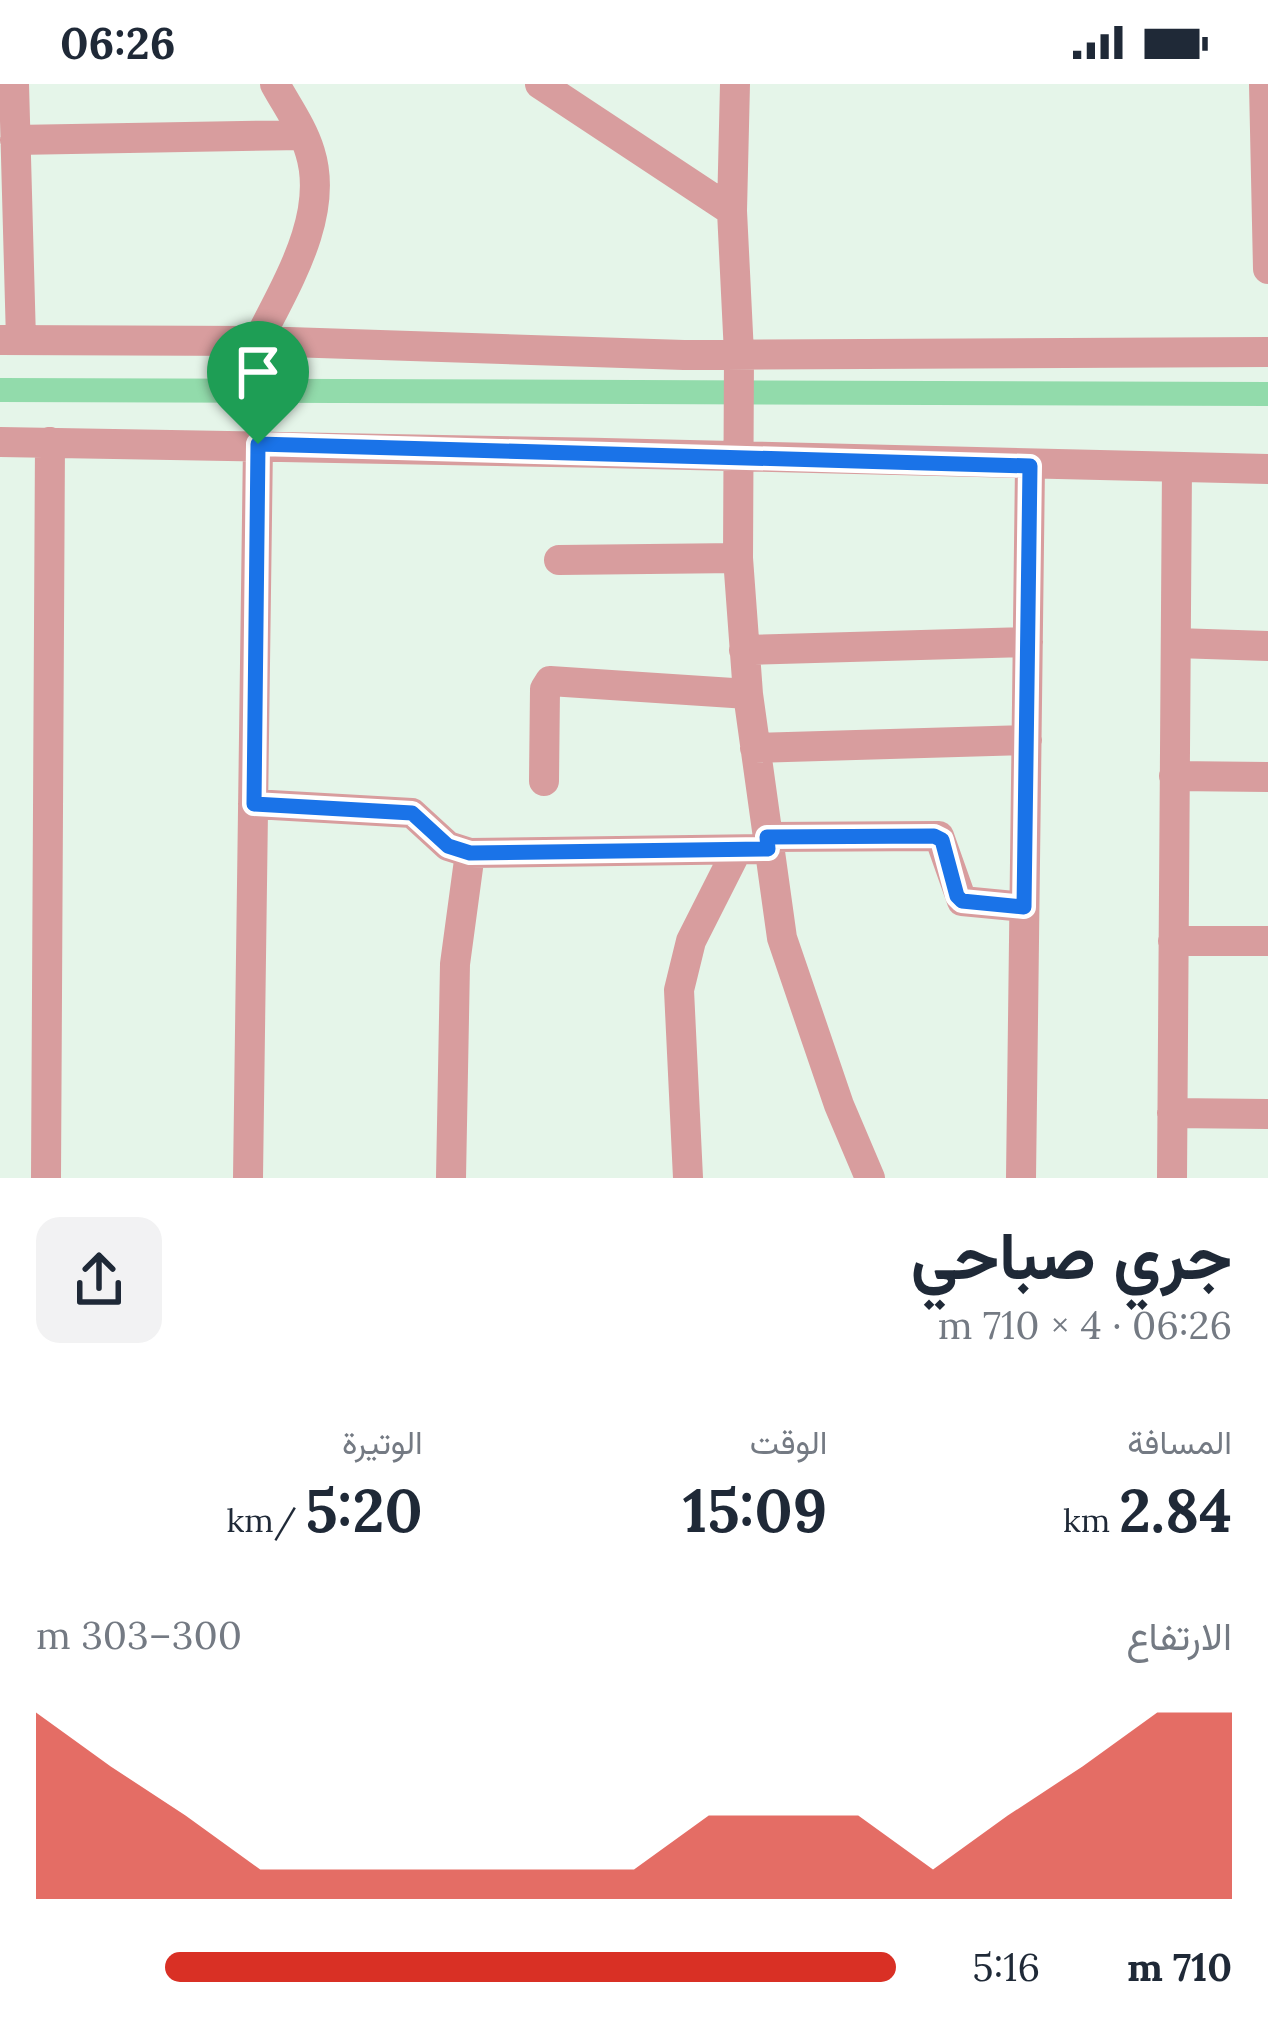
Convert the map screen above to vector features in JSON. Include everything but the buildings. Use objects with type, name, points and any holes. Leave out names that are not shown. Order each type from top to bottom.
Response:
[{"type":"street","points":[[14,84],[11,340],[258,341],[740,354],[1268,352]]},
{"type":"street","points":[[258,341],[302,250],[311,217],[312,156],[275,84]]},
{"type":"street","points":[[540,84],[732,211]]},
{"type":"street","points":[[735,84],[732,211],[740,354],[738,558],[748,694],[782,938],[839,1105],[870,1178]]},
{"type":"street","points":[[1264,84],[1268,269]]},
{"type":"street","points":[[15,140],[303,134]]},
{"type":"street","points":[[0,442],[1268,469]]},
{"type":"street","points":[[46,1178],[50,442]]},
{"type":"street","points":[[248,1178],[258,444]]},
{"type":"street","points":[[1021,1178],[1030,466]]},
{"type":"street","points":[[1172,1178],[1178,467]]},
{"type":"street","points":[[560,560],[738,558]]},
{"type":"street","points":[[744,650],[1028,642]]},
{"type":"street","points":[[1175,643],[1268,646]]},
{"type":"street","points":[[544,781],[544,689],[550,680],[748,694]]},
{"type":"street","points":[[755,748],[1027,740]]},
{"type":"street","points":[[1174,776],[1268,777]]},
{"type":"street","points":[[254,804],[412,813],[448,846],[470,853],[736,850],[768,843],[939,836],[962,901],[1024,907]]},
{"type":"street","points":[[688,1178],[679,990],[691,940],[736,850]]},
{"type":"street","points":[[451,1178],[455,964],[470,853]]},
{"type":"street","points":[[1173,940],[1268,941]]},
{"type":"street","points":[[1172,1113],[1268,1114]]},
{"type":"waterway","points":[[0,390],[1268,394]]},
{"type":"route","points":[[258,444],[1030,466],[1024,907],[962,901],[939,836],[767,837],[768,849],[470,853],[448,846],[412,813],[254,804],[258,444]]}]
